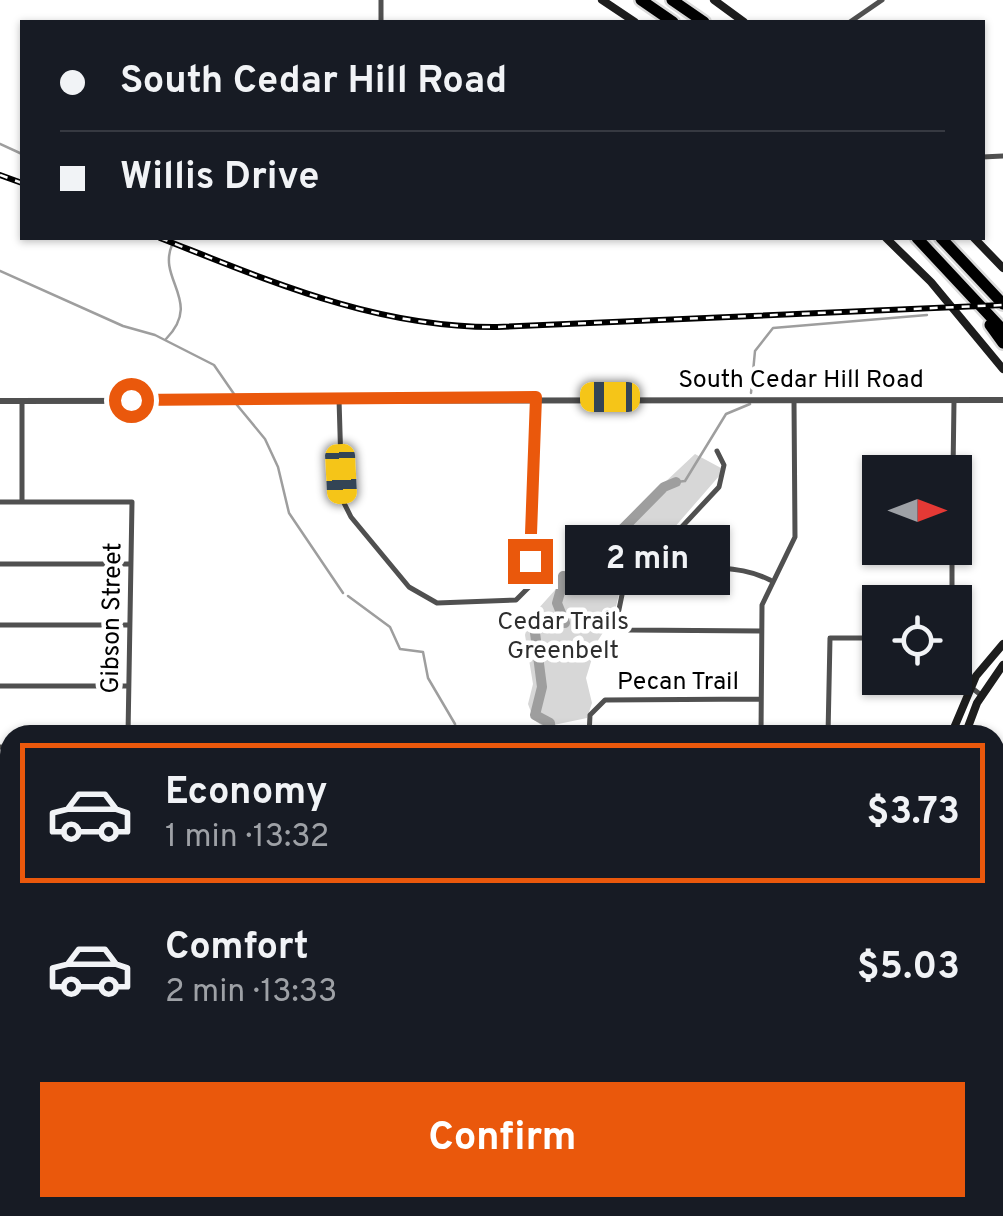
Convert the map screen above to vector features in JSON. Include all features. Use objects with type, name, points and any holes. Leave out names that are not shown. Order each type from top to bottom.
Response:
[{"type":"highway","points":[[640,0],[671,20]]},
{"type":"highway","points":[[672,0],[701,20]]},
{"type":"highway","points":[[682,0],[692,13]]},
{"type":"highway","points":[[920,240],[1003,330]]},
{"type":"highway","points":[[944,240],[1003,304]]},
{"type":"highway","points":[[965,288],[1003,343]]},
{"type":"main road","points":[[602,0],[632,20]]},
{"type":"main road","points":[[714,0],[741,20]]},
{"type":"main road","points":[[888,240],[931,282],[1003,369]]},
{"type":"main road","points":[[976,240],[1003,268]]},
{"type":"main road","points":[[972,685],[1003,644]]},
{"type":"main road","points":[[970,725],[982,695],[1003,665]]},
{"type":"main road","points":[[955,725],[967,695]]},
{"type":"street","points":[[853,20],[882,0]]},
{"type":"street","points":[[339,398],[342,499],[351,517],[423,598],[456,604],[516,600],[529,587],[536,397]]},
{"type":"street","name":"South Cedar Hill Road","points":[[0,401],[536,397],[1003,400]]},
{"type":"street","points":[[761,725],[762,605],[795,537],[794,398]]},
{"type":"street","points":[[953,455],[954,399]]},
{"type":"street","points":[[0,502],[22,502],[22,401]]},
{"type":"street","points":[[718,451],[724,465],[719,486],[622,590],[617,606],[622,627],[761,630]]},
{"type":"street","name":"Gibson Street","points":[[22,502],[132,502],[128,725]]},
{"type":"street","points":[[659,551],[691,568],[745,570],[771,581]]},
{"type":"street","points":[[0,564],[130,564]]},
{"type":"street","points":[[0,625],[129,625]]},
{"type":"street","points":[[828,725],[830,638],[862,638]]},
{"type":"street","points":[[0,686],[128,686]]},
{"type":"street","points":[[972,690],[982,695]]},
{"type":"street","name":"Pecan Trail","points":[[590,725],[596,705],[612,699],[762,699]]},
{"type":"green space","name":"Cedar Trails Greenbelt","points":[[695,454],[721,468],[720,475],[620,590],[614,615],[597,642],[586,678],[592,703],[587,718],[541,725],[534,720],[528,704],[533,684],[525,635],[529,619],[582,560]]},
{"type":"waterway","points":[[0,144],[20,153]]},
{"type":"waterway","points":[[166,339],[180,313],[170,269],[172,245]]},
{"type":"waterway","points":[[0,271],[123,326],[155,335],[214,365],[234,394]]},
{"type":"waterway","points":[[751,393],[755,351],[773,328],[927,315]]},
{"type":"waterway","points":[[676,482],[685,481],[726,414],[750,404]]},
{"type":"waterway","points":[[237,405],[265,439],[278,467],[289,513],[343,593]]},
{"type":"waterway","points":[[550,725],[535,715],[542,687],[534,625],[544,620],[565,623],[557,603],[561,589],[569,589],[562,582],[563,576],[579,579],[583,569],[664,487],[676,482]]},
{"type":"waterway","points":[[348,596],[390,627],[400,649],[423,652],[428,678],[455,725]]},
{"type":"railway","points":[[0,175],[20,182]]},
{"type":"railway","points":[[165,240],[324,299],[409,320],[452,325],[497,327],[1003,305]]},
{"type":"route","points":[[131,400],[536,397],[530,561]]}]
